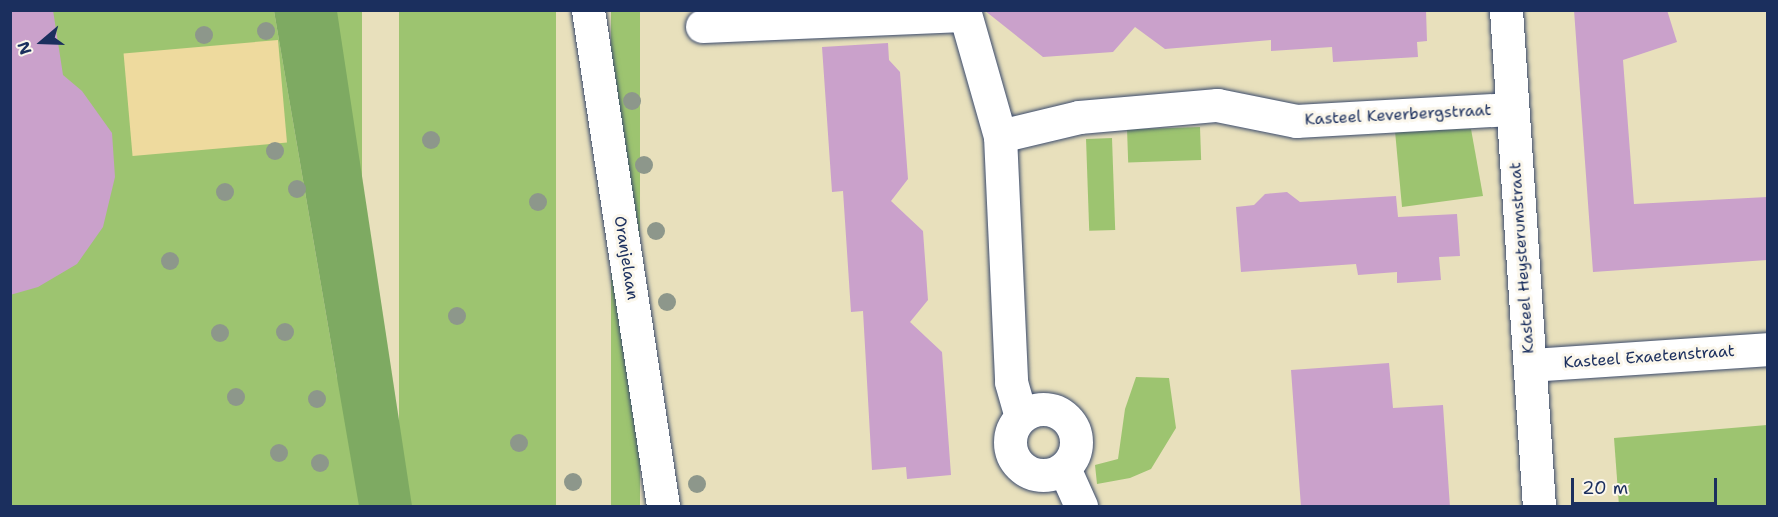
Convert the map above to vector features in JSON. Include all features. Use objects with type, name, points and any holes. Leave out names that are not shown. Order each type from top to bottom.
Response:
[{"type":"street","name":"Oranjelaan","points":[[588,10],[663,507]]},
{"type":"street","name":"Kasteel Heysterumstraat","points":[[1506,10],[1539,507]]},
{"type":"street","points":[[702,26],[964,13],[1000,136],[1011,382],[1021,417]]},
{"type":"street","name":"Kasteel Keverbergstraat","points":[[1000,136],[1079,117],[1217,105],[1296,122],[1512,109]]},
{"type":"street","name":"Kasteel Exaetenstraat","points":[[1530,365],[1767,350]]},
{"type":"street","points":[[1064,468],[1039,474],[1017,462],[1011,437],[1021,417],[1041,409],[1065,417],[1073,429],[1076,443],[1064,468],[1081,507]]},
{"type":"green space","points":[[10,11],[274,11],[359,506],[11,506]]},
{"type":"green space","points":[[274,11],[337,11],[412,506],[359,506]]},
{"type":"green space","points":[[337,11],[362,11],[362,506],[337,506]]},
{"type":"green space","points":[[399,11],[556,11],[556,506],[399,506]]},
{"type":"green space","points":[[611,11],[640,11],[640,506],[611,506]]},
{"type":"green space","points":[[1200,127],[1201,160],[1128,163],[1127,130]]},
{"type":"green space","points":[[1471,129],[1483,196],[1402,207],[1395,131]]},
{"type":"green space","points":[[1112,138],[1115,230],[1089,231],[1086,139]]},
{"type":"green space","points":[[1136,377],[1169,378],[1176,428],[1151,469],[1130,478],[1097,484],[1095,465],[1118,459],[1125,409]]},
{"type":"green space","points":[[1767,425],[1767,506],[1619,506],[1614,438]]},
{"type":"sand","points":[[278,40],[287,143],[133,156],[124,54]]},
{"type":"building","points":[[10,10],[53,10],[63,75],[82,91],[112,133],[115,177],[103,227],[77,264],[38,287],[10,295]]},
{"type":"building","points":[[984,10],[1426,10],[1427,41],[1417,42],[1418,57],[1333,62],[1332,47],[1271,51],[1271,40],[1165,49],[1135,27],[1113,52],[1043,57]]},
{"type":"building","points":[[1574,10],[1667,10],[1677,42],[1623,60],[1634,204],[1767,197],[1767,260],[1593,272]]},
{"type":"building","points":[[888,43],[889,60],[900,72],[908,179],[891,201],[923,231],[928,300],[910,322],[942,352],[951,475],[907,479],[906,467],[872,470],[863,311],[851,312],[843,191],[832,192],[822,47]]},
{"type":"building","points":[[1287,192],[1300,202],[1396,196],[1398,217],[1457,214],[1460,256],[1439,257],[1441,280],[1397,283],[1397,272],[1358,275],[1356,264],[1241,272],[1236,207],[1254,205],[1265,194]]},
{"type":"building","points":[[1389,363],[1393,408],[1443,405],[1450,507],[1301,507],[1291,370]]}]
